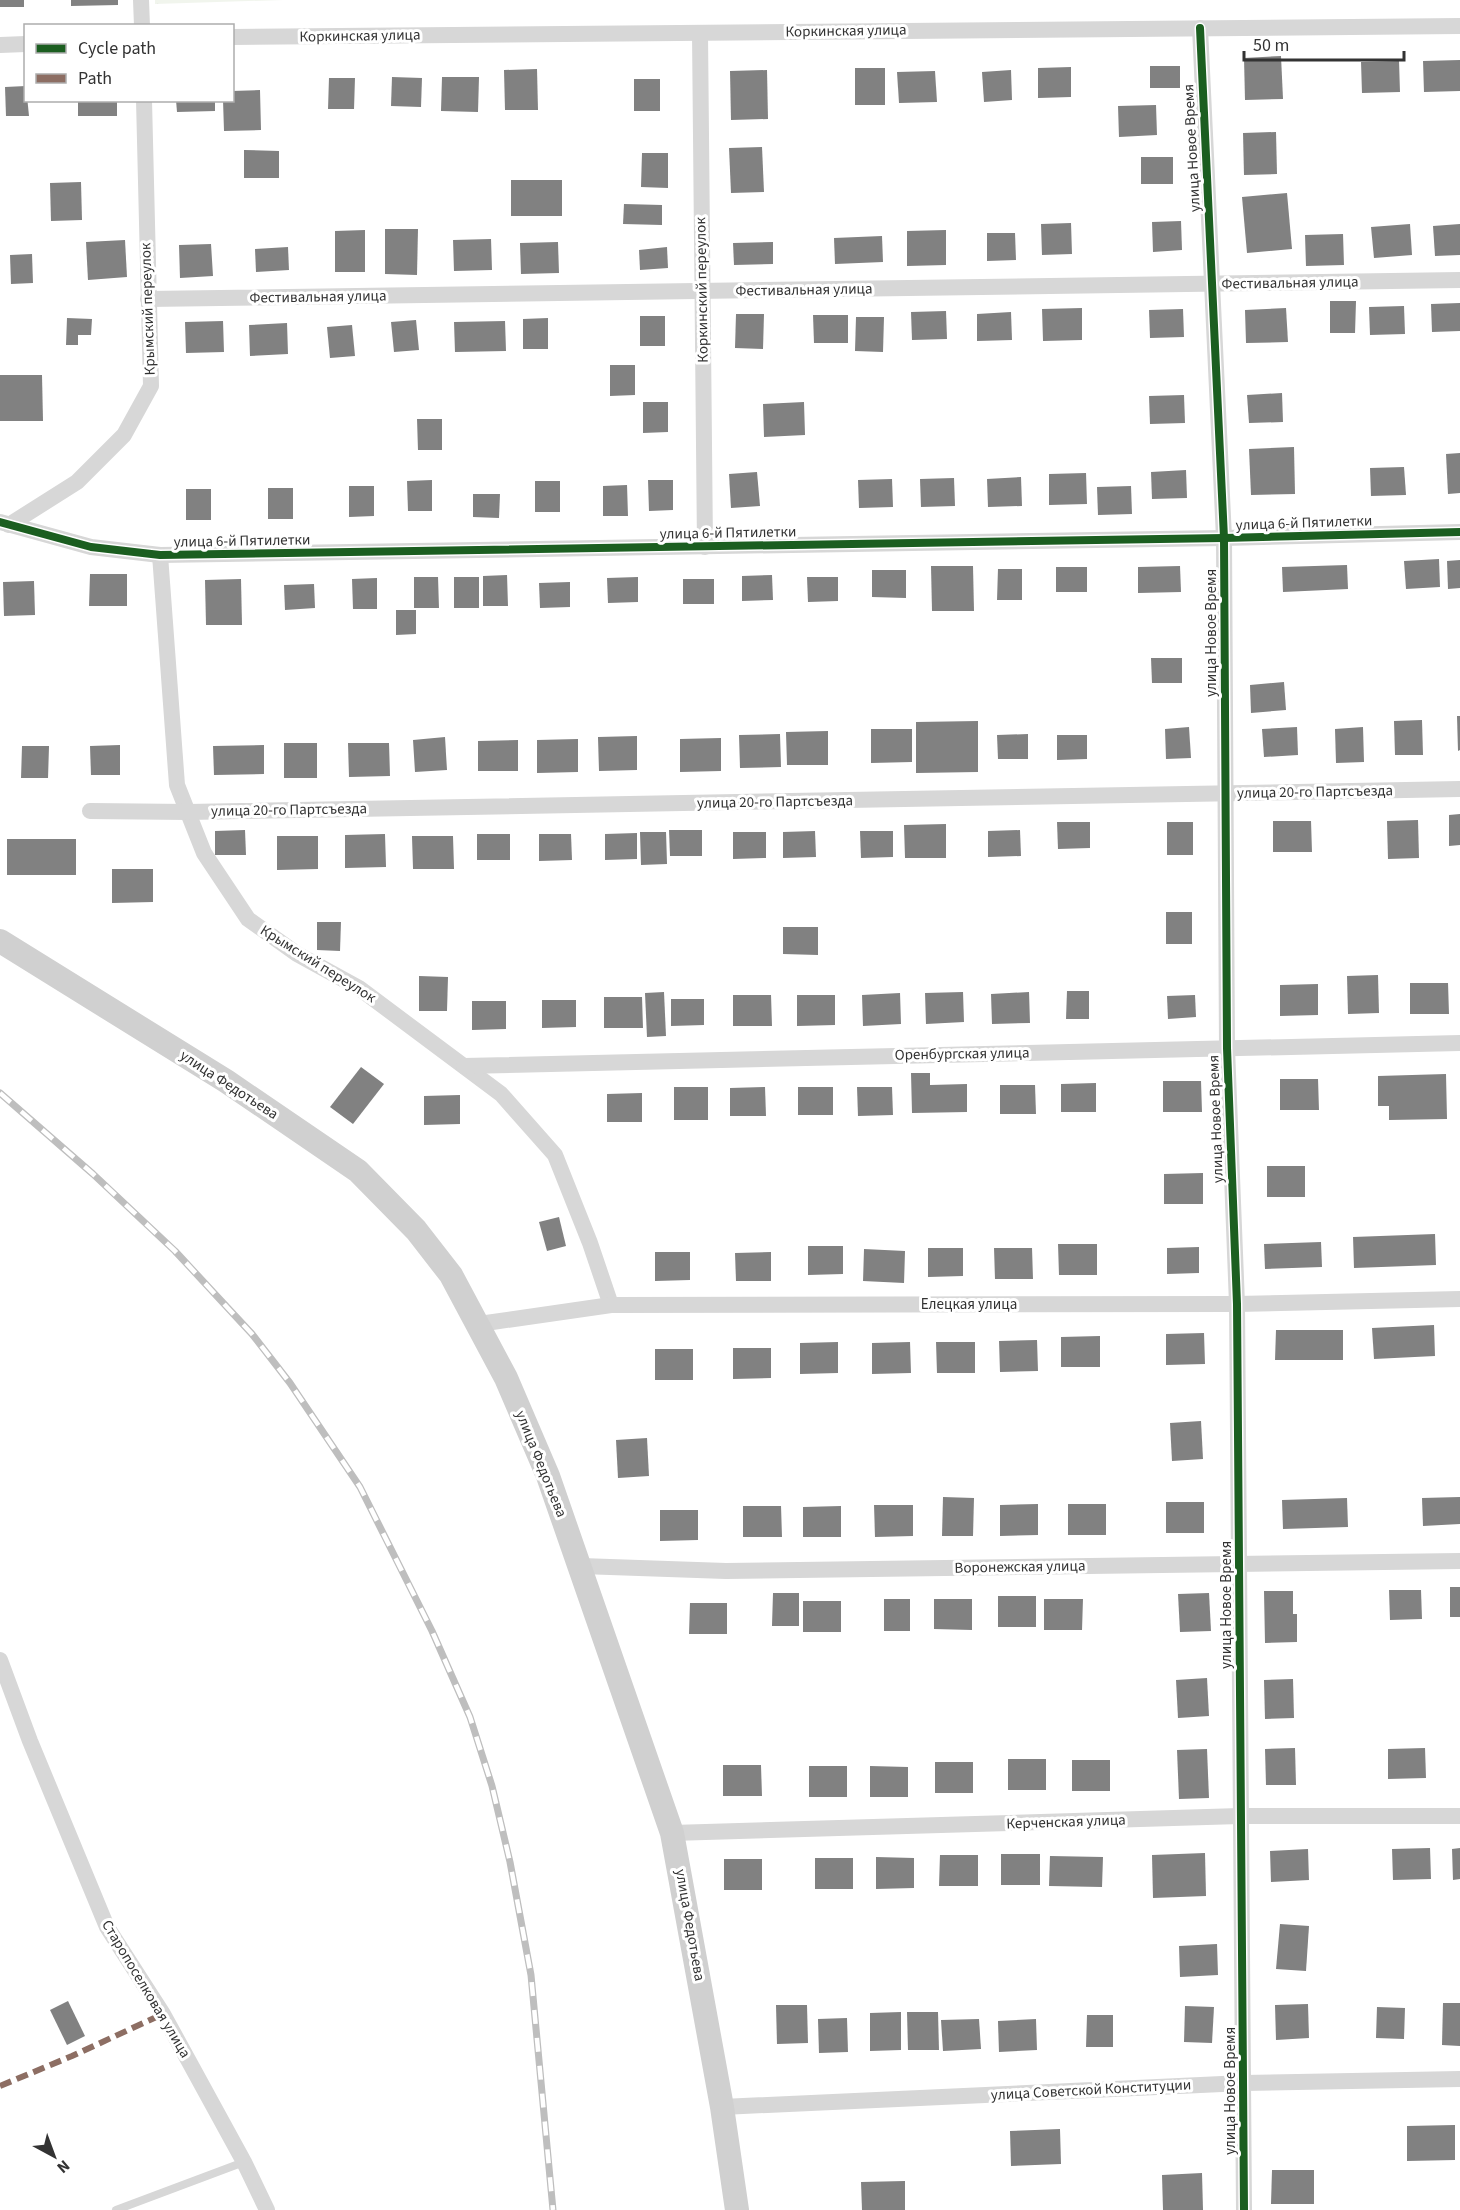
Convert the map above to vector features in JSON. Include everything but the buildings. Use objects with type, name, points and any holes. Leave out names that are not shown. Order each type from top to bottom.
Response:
[{"type":"main road","name":"улица Федотьева","points":[[0,941],[226,1081],[358,1171],[416,1230],[444,1266],[479,1324],[506,1378],[549,1476],[672,1833],[722,2107],[737,2210]]},
{"type":"street","points":[[141,0],[142,24]]},
{"type":"street","name":"Коркинская улица","points":[[234,37],[1460,26]]},
{"type":"street","name":"улица Новое Время","points":[[1200,28],[1224,538],[1227,1048],[1237,1304],[1244,2210]]},
{"type":"street","name":"Коркинский переулок","points":[[700,33],[705,547]]},
{"type":"street","points":[[0,45],[24,44]]},
{"type":"street","name":"Крымский переулок","points":[[5,524],[77,482],[124,435],[151,386],[144,102]]},
{"type":"street","name":"Фестивальная улица","points":[[148,299],[1460,280]]},
{"type":"street","name":"улица 6-й Пятилетки","points":[[5,524],[91,547],[160,555],[1224,538],[1460,532]]},
{"type":"street","name":"Крымский переулок","points":[[160,555],[177,785],[204,853],[248,919],[297,954],[359,988],[501,1095],[555,1155],[590,1243],[611,1305]]},
{"type":"street","name":"улица 20-го Партсъезда","points":[[90,811],[188,812],[1460,789]]},
{"type":"street","name":"Оренбургская улица","points":[[464,1066],[1460,1043]]},
{"type":"street","name":"Елецкая улица","points":[[479,1324],[611,1305],[1237,1304],[1460,1299]]},
{"type":"street","name":"Воронежская улица","points":[[581,1566],[726,1572],[1460,1561]]},
{"type":"street","name":"Старопоселковая улица","points":[[0,1660],[30,1741],[107,1927],[164,2014],[244,2162],[267,2210]]},
{"type":"street","name":"Керченская улица","points":[[672,1833],[1240,1816],[1460,1816]]},
{"type":"street","name":"улица Советской Конституции","points":[[722,2107],[1244,2083],[1460,2079]]},
{"type":"lane","points":[[116,2210],[244,2162]]},
{"type":"green space","points":[[155,0],[283,0],[155,4]]},
{"type":"railway","points":[[0,1093],[93,1174],[175,1251],[252,1334],[290,1383],[360,1487],[432,1631],[470,1717],[492,1786],[510,1862],[531,1975],[553,2210]]},
{"type":"marked path","points":[[0,2086],[163,2014]]},
{"type":"cycle path","points":[[1200,28],[1224,538],[1227,1048],[1237,1304],[1244,2210]]},
{"type":"cycle path","points":[[0,522],[91,547],[160,555],[1224,538],[1460,532]]}]
